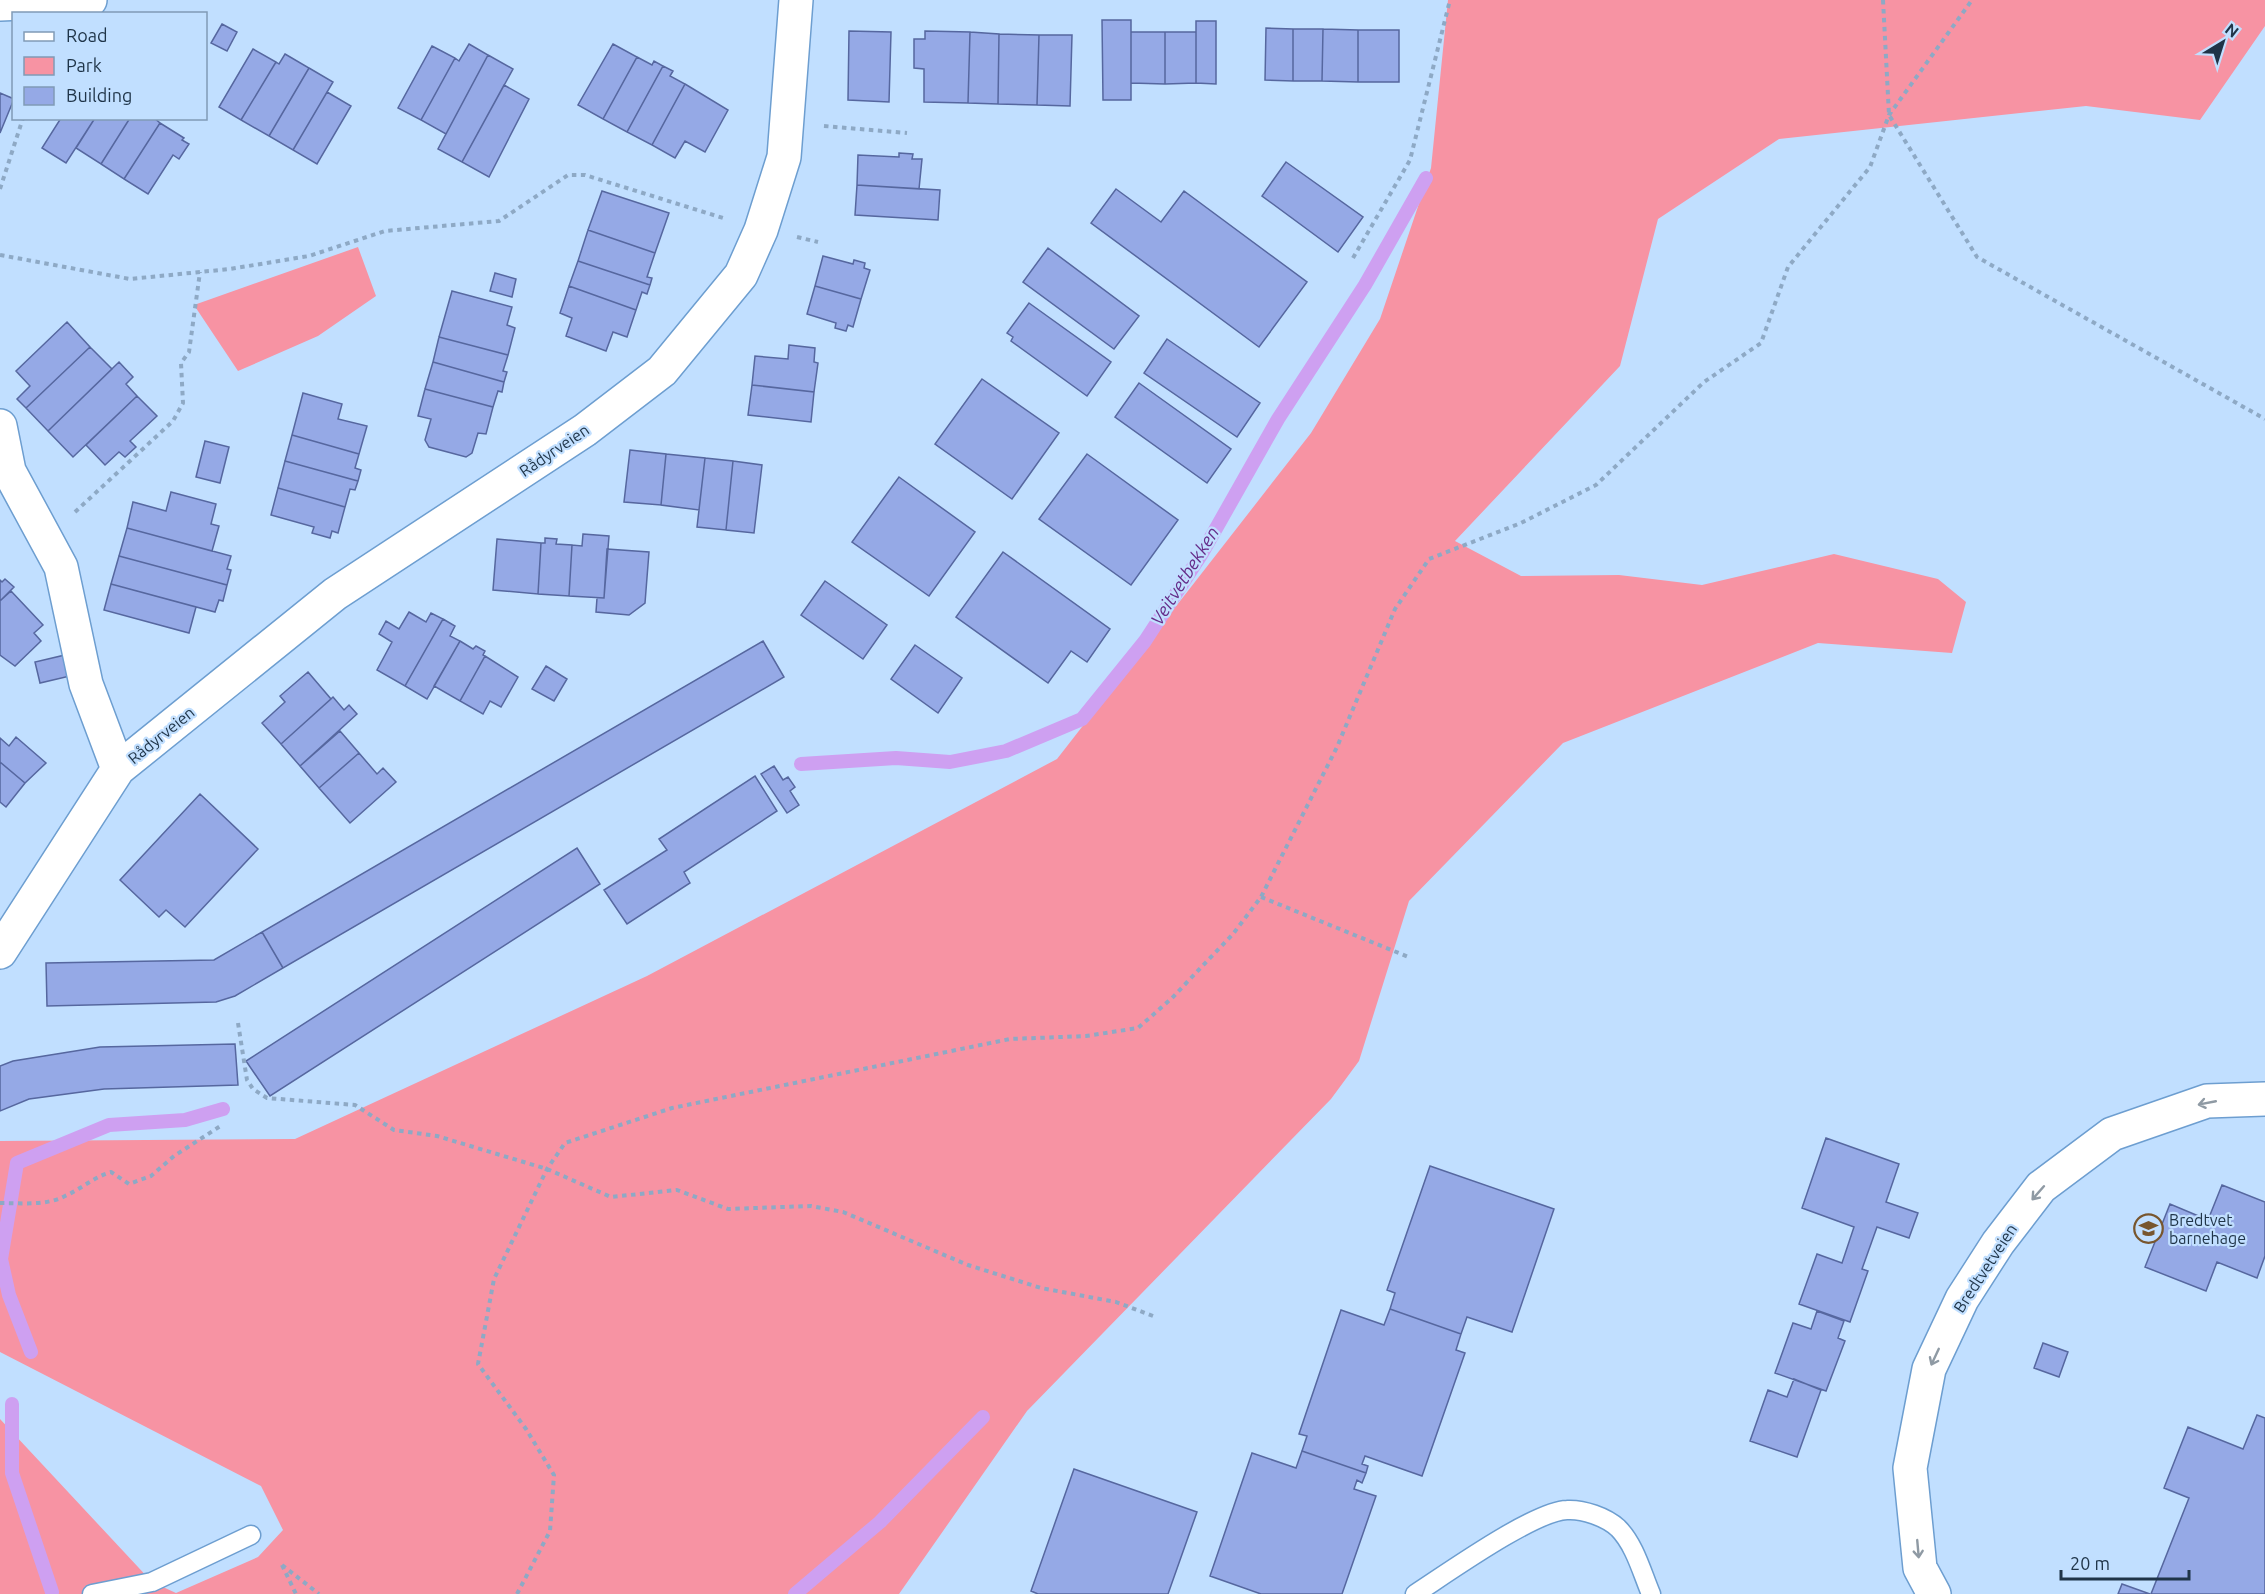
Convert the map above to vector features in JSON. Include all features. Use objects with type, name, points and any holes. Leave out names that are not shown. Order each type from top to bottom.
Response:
[{"type":"street","points":[[0,4],[90,0]]},
{"type":"street","name":"Rådyrveien","points":[[0,952],[118,769],[335,594],[585,430],[662,371],[741,275],[761,230],[784,157],[796,0]]},
{"type":"street","name":"Rådyrveien","points":[[0,426],[9,471],[61,567],[86,684],[118,769]]},
{"type":"street","name":"Bredtvetveien","points":[[1930,1591],[1920,1568],[1911,1468],[1929,1369],[1962,1299],[1998,1243],[2041,1187],[2112,1134],[2207,1101],[2265,1099]]},
{"type":"lane","points":[[1414,1594],[1537,1518],[1567,1510],[1594,1514],[1618,1528],[1632,1548],[1651,1594]]},
{"type":"lane","points":[[92,1594],[152,1582],[251,1535]]},
{"type":"path","points":[[1353,258],[1410,160],[1450,0]]},
{"type":"path","points":[[1883,0],[1889,115],[1977,256],[2265,419]]},
{"type":"path","points":[[517,1594],[550,1531],[554,1475],[526,1429],[478,1364],[494,1280],[547,1168],[565,1143],[672,1108],[1010,1039],[1086,1036],[1138,1028],[1172,998],[1233,934],[1261,897],[1337,747],[1395,609],[1429,559],[1521,523],[1596,485],[1704,382],[1761,343],[1788,267],[1870,167],[1889,115],[1972,0]]},
{"type":"path","points":[[0,189],[22,120]]},
{"type":"path","points":[[786,122],[907,134]]},
{"type":"path","points":[[0,255],[130,279],[200,272],[309,255],[385,231],[499,221],[568,175],[585,175],[761,230],[818,242]]},
{"type":"path","points":[[45,538],[173,421],[183,403],[181,363],[189,352],[200,272]]},
{"type":"path","points":[[1261,897],[1411,958]]},
{"type":"path","points":[[238,1023],[247,1080],[253,1089],[267,1098],[355,1105],[394,1130],[437,1136],[547,1168],[611,1197],[677,1190],[728,1209],[810,1206],[843,1212],[968,1265],[1041,1288],[1116,1302],[1153,1316]]},
{"type":"path","points":[[0,1203],[43,1202],[64,1197],[101,1175],[111,1172],[129,1184],[152,1176],[174,1156],[222,1125]]},
{"type":"path","points":[[296,1594],[282,1565],[320,1594]]},
{"type":"green space","points":[[1448,0],[2265,0],[2265,26],[2200,120],[2086,106],[1779,139],[1658,219],[1620,366],[1455,541],[1521,576],[1619,575],[1702,585],[1834,554],[1938,579],[1966,602],[1952,653],[1818,643],[1563,743],[1409,901],[1359,1061],[1331,1099],[1027,1411],[899,1594],[0,1594],[0,1419],[152,1582],[176,1593],[258,1557],[283,1530],[261,1486],[0,1352],[0,1141],[295,1139],[647,976],[1057,759],[1311,433],[1380,319],[1431,168]]},
{"type":"green space","points":[[358,247],[376,296],[318,336],[238,371],[194,305]]},
{"type":"building","points":[[1102,20],[1131,20],[1131,100],[1103,100]]},
{"type":"building","points":[[1196,21],[1216,21],[1216,84],[1196,83]]},
{"type":"building","points":[[222,24],[237,32],[227,51],[211,43]]},
{"type":"building","points":[[1266,28],[1293,29],[1293,81],[1265,80]]},
{"type":"building","points":[[1293,29],[1323,29],[1322,81],[1293,81]]},
{"type":"building","points":[[1323,29],[1358,30],[1358,82],[1322,81]]},
{"type":"building","points":[[1358,30],[1399,30],[1399,82],[1358,82]]},
{"type":"building","points":[[849,31],[891,32],[889,102],[848,100]]},
{"type":"building","points":[[925,31],[970,32],[968,103],[924,102],[924,69],[914,68],[914,39],[925,39]]},
{"type":"building","points":[[970,32],[999,34],[998,104],[968,103]]},
{"type":"building","points":[[1131,32],[1165,32],[1165,84],[1131,83]]},
{"type":"building","points":[[1165,32],[1196,32],[1196,83],[1165,84]]},
{"type":"building","points":[[999,34],[1039,35],[1037,105],[998,104]]},
{"type":"building","points":[[1039,35],[1072,35],[1070,106],[1037,105]]},
{"type":"building","points":[[469,44],[488,55],[446,134],[421,120],[455,58],[459,61]]},
{"type":"building","points":[[613,44],[637,57],[603,119],[578,105]]},
{"type":"building","points":[[432,46],[455,58],[421,120],[398,108]]},
{"type":"building","points":[[253,49],[276,62],[241,120],[219,107]]},
{"type":"building","points":[[285,54],[309,68],[269,136],[241,120],[276,62],[279,64]]},
{"type":"building","points":[[488,55],[513,69],[462,162],[438,149]]},
{"type":"building","points":[[637,57],[652,65],[654,61],[663,66],[627,132],[603,119]]},
{"type":"building","points":[[663,66],[673,71],[670,76],[685,84],[652,145],[627,132]]},
{"type":"building","points":[[309,68],[333,82],[293,150],[269,136]]},
{"type":"building","points":[[685,84],[728,110],[705,152],[685,141],[675,158],[652,145]]},
{"type":"building","points":[[504,85],[529,99],[489,177],[462,162]]},
{"type":"building","points":[[327,92],[351,106],[317,164],[293,150]]},
{"type":"building","points":[[0,93],[12,98],[12,104],[0,133]]},
{"type":"building","points":[[60,120],[94,120],[66,163],[42,148]]},
{"type":"building","points":[[94,120],[129,120],[101,164],[76,148]]},
{"type":"building","points":[[129,120],[156,120],[160,123],[124,179],[101,164]]},
{"type":"building","points":[[160,123],[184,138],[182,140],[189,144],[179,159],[173,155],[148,194],[124,179]]},
{"type":"building","points":[[899,153],[913,154],[912,159],[922,159],[919,189],[857,185],[858,155],[899,157]]},
{"type":"building","points":[[1286,162],[1363,217],[1338,252],[1262,196]]},
{"type":"building","points":[[857,185],[940,190],[938,220],[855,215]]},
{"type":"building","points":[[1116,189],[1161,222],[1184,191],[1307,282],[1259,347],[1091,223]]},
{"type":"building","points":[[602,191],[669,213],[655,253],[588,230]]},
{"type":"building","points":[[588,230],[655,253],[647,277],[652,278],[650,285],[578,261]]},
{"type":"building","points":[[1048,248],[1139,316],[1114,349],[1023,282]]},
{"type":"building","points":[[823,256],[853,264],[854,260],[865,263],[864,268],[870,270],[861,299],[815,286]]},
{"type":"building","points":[[578,261],[650,285],[647,294],[642,292],[636,310],[569,286]]},
{"type":"building","points":[[495,273],[516,279],[512,297],[490,291]]},
{"type":"building","points":[[569,286],[636,310],[627,337],[613,332],[606,351],[566,336],[572,318],[560,313]]},
{"type":"building","points":[[815,286],[861,299],[853,327],[848,325],[846,331],[835,328],[836,323],[807,314]]},
{"type":"building","points":[[452,291],[512,307],[507,325],[515,328],[508,355],[439,337]]},
{"type":"building","points":[[1029,303],[1111,362],[1087,396],[1011,341],[1013,337],[1007,333]]},
{"type":"building","points":[[67,322],[90,347],[26,408],[17,399],[30,386],[16,371]]},
{"type":"building","points":[[439,337],[508,355],[503,371],[507,372],[504,382],[433,362]]},
{"type":"building","points":[[1167,339],[1260,403],[1237,437],[1144,373]]},
{"type":"building","points":[[789,345],[815,348],[814,362],[818,363],[814,392],[752,385],[755,356],[788,359]]},
{"type":"building","points":[[90,347],[112,369],[48,431],[26,408]]},
{"type":"building","points":[[119,362],[133,377],[126,384],[137,396],[73,457],[48,431]]},
{"type":"building","points":[[433,362],[504,382],[502,392],[498,391],[493,407],[425,389]]},
{"type":"building","points":[[982,379],[1059,433],[1012,499],[935,444]]},
{"type":"building","points":[[1139,383],[1231,449],[1207,483],[1115,417]]},
{"type":"building","points":[[752,385],[814,392],[811,422],[748,415]]},
{"type":"building","points":[[425,389],[493,407],[486,434],[478,433],[472,453],[466,457],[429,447],[425,440],[431,419],[418,416]]},
{"type":"building","points":[[303,393],[342,404],[338,419],[367,426],[359,454],[292,435]]},
{"type":"building","points":[[137,396],[157,416],[130,441],[136,447],[125,457],[119,452],[105,465],[86,445]]},
{"type":"building","points":[[292,435],[359,454],[355,468],[361,470],[358,481],[285,461]]},
{"type":"building","points":[[205,441],[229,447],[220,483],[196,477]]},
{"type":"building","points":[[630,450],[666,454],[661,505],[624,502]]},
{"type":"building","points":[[666,454],[705,458],[699,510],[661,505]]},
{"type":"building","points":[[1087,454],[1178,520],[1131,585],[1039,519]]},
{"type":"building","points":[[705,458],[733,461],[726,530],[697,527]]},
{"type":"building","points":[[285,461],[358,481],[355,490],[350,489],[345,507],[278,488]]},
{"type":"building","points":[[733,461],[762,465],[754,533],[726,530]]},
{"type":"building","points":[[899,477],[975,532],[929,596],[852,542]]},
{"type":"building","points":[[278,488],[345,507],[338,533],[332,531],[330,538],[312,533],[314,527],[271,515]]},
{"type":"building","points":[[171,492],[216,504],[211,524],[219,526],[212,551],[127,528],[133,502],[166,511]]},
{"type":"building","points":[[127,528],[231,556],[227,569],[231,570],[227,585],[119,556]]},
{"type":"building","points":[[583,534],[609,536],[604,598],[569,596],[572,545],[582,546]]},
{"type":"building","points":[[545,538],[557,539],[556,544],[572,545],[569,596],[538,594],[541,543],[545,543]]},
{"type":"building","points":[[497,539],[541,543],[538,594],[493,590]]},
{"type":"building","points":[[607,549],[649,552],[645,603],[629,615],[596,612],[597,598],[604,598]]},
{"type":"building","points":[[1003,552],[1110,629],[1087,662],[1071,651],[1048,683],[956,617]]},
{"type":"building","points":[[119,556],[227,585],[223,601],[219,600],[215,612],[111,584]]},
{"type":"building","points":[[5,579],[14,587],[0,601],[0,580],[2,582]]},
{"type":"building","points":[[825,581],[887,625],[863,659],[801,615]]},
{"type":"building","points":[[111,584],[196,607],[189,633],[104,610]]},
{"type":"building","points":[[11,591],[43,625],[34,633],[41,641],[15,666],[0,655],[0,601]]},
{"type":"building","points":[[409,612],[426,622],[431,613],[443,619],[405,686],[377,670],[392,642],[379,634],[386,621],[399,629]]},
{"type":"building","points":[[443,619],[455,626],[450,636],[460,641],[427,699],[405,686]]},
{"type":"building","points":[[460,641],[473,649],[476,646],[485,651],[483,655],[485,656],[460,701],[434,686]]},
{"type":"building","points":[[763,641],[784,677],[283,968],[262,932]]},
{"type":"building","points":[[915,645],[962,678],[938,713],[891,679]]},
{"type":"building","points":[[65,655],[70,676],[40,683],[35,662]]},
{"type":"building","points":[[485,656],[518,677],[501,707],[490,701],[483,714],[460,701]]},
{"type":"building","points":[[546,666],[567,679],[554,701],[532,689]]},
{"type":"building","points":[[308,672],[331,699],[281,744],[262,723],[285,702],[280,696]]},
{"type":"building","points":[[333,697],[344,710],[349,705],[357,714],[300,766],[281,744]]},
{"type":"building","points":[[340,731],[359,753],[319,788],[300,766]]},
{"type":"building","points":[[16,737],[46,763],[25,783],[0,762],[0,738],[9,746]]},
{"type":"building","points":[[359,753],[377,774],[383,768],[396,782],[350,823],[319,788]]},
{"type":"building","points":[[0,762],[25,783],[6,807],[0,802]]},
{"type":"building","points":[[774,766],[783,780],[788,777],[795,787],[790,791],[799,805],[787,813],[761,774]]},
{"type":"building","points":[[755,776],[777,811],[684,872],[690,883],[627,924],[604,890],[667,850],[659,839]]},
{"type":"building","points":[[200,794],[258,849],[185,927],[166,910],[159,917],[120,880]]},
{"type":"building","points":[[577,848],[600,884],[270,1096],[246,1061]]},
{"type":"building","points":[[262,932],[283,968],[235,996],[216,1002],[47,1006],[46,963],[214,960]]},
{"type":"building","points":[[235,1044],[238,1085],[104,1089],[29,1099],[0,1111],[0,1066],[13,1061],[100,1047]]},
{"type":"building","points":[[1826,1138],[1899,1164],[1886,1202],[1918,1213],[1909,1238],[1877,1227],[1862,1269],[1868,1271],[1850,1322],[1799,1304],[1817,1254],[1842,1263],[1854,1227],[1802,1208]]},
{"type":"building","points":[[1430,1166],[1554,1209],[1512,1332],[1467,1317],[1461,1334],[1390,1309],[1395,1293],[1387,1290]]},
{"type":"building","points":[[2222,1185],[2265,1202],[2265,1256],[2257,1278],[2217,1262],[2206,1291],[2145,1267],[2170,1204],[2208,1220]]},
{"type":"building","points":[[1390,1309],[1461,1334],[1456,1350],[1465,1353],[1422,1476],[1365,1456],[1362,1464],[1368,1466],[1366,1473],[1302,1451],[1307,1436],[1299,1434],[1341,1310],[1384,1325]]},
{"type":"building","points":[[1817,1311],[1844,1321],[1838,1338],[1845,1341],[1826,1391],[1775,1373],[1793,1323],[1811,1329]]},
{"type":"building","points":[[2043,1343],[2068,1352],[2059,1377],[2034,1368]]},
{"type":"building","points":[[1794,1379],[1821,1390],[1797,1457],[1750,1441],[1768,1390],[1787,1397]]},
{"type":"building","points":[[2257,1415],[2265,1418],[2265,1594],[2151,1594],[2189,1498],[2164,1488],[2188,1427],[2243,1449]]},
{"type":"building","points":[[1302,1451],[1366,1473],[1362,1483],[1357,1480],[1354,1489],[1376,1496],[1342,1594],[1261,1594],[1210,1576],[1252,1453],[1296,1468]]},
{"type":"building","points":[[1074,1469],[1197,1512],[1168,1594],[1038,1594],[1031,1591]]},
{"type":"building","points":[[2122,1584],[2150,1594],[2118,1594]]},
{"type":"waterway","name":"Veitvetbekken","points":[[801,764],[896,758],[950,762],[1006,751],[1082,719],[1145,641],[1201,555],[1278,419],[1365,285],[1426,178]]},
{"type":"waterway","name":"Veitvetbekken","points":[[31,1352],[9,1295],[1,1259],[17,1163],[109,1125],[185,1120],[223,1109]]},
{"type":"waterway","name":"Veitvetbekken","points":[[12,1404],[12,1473],[52,1592]]},
{"type":"waterway","points":[[795,1594],[880,1522],[983,1417]]},
{"type":"place","name":"Bredtvet barnehage","points":[[2148,1229]]}]
